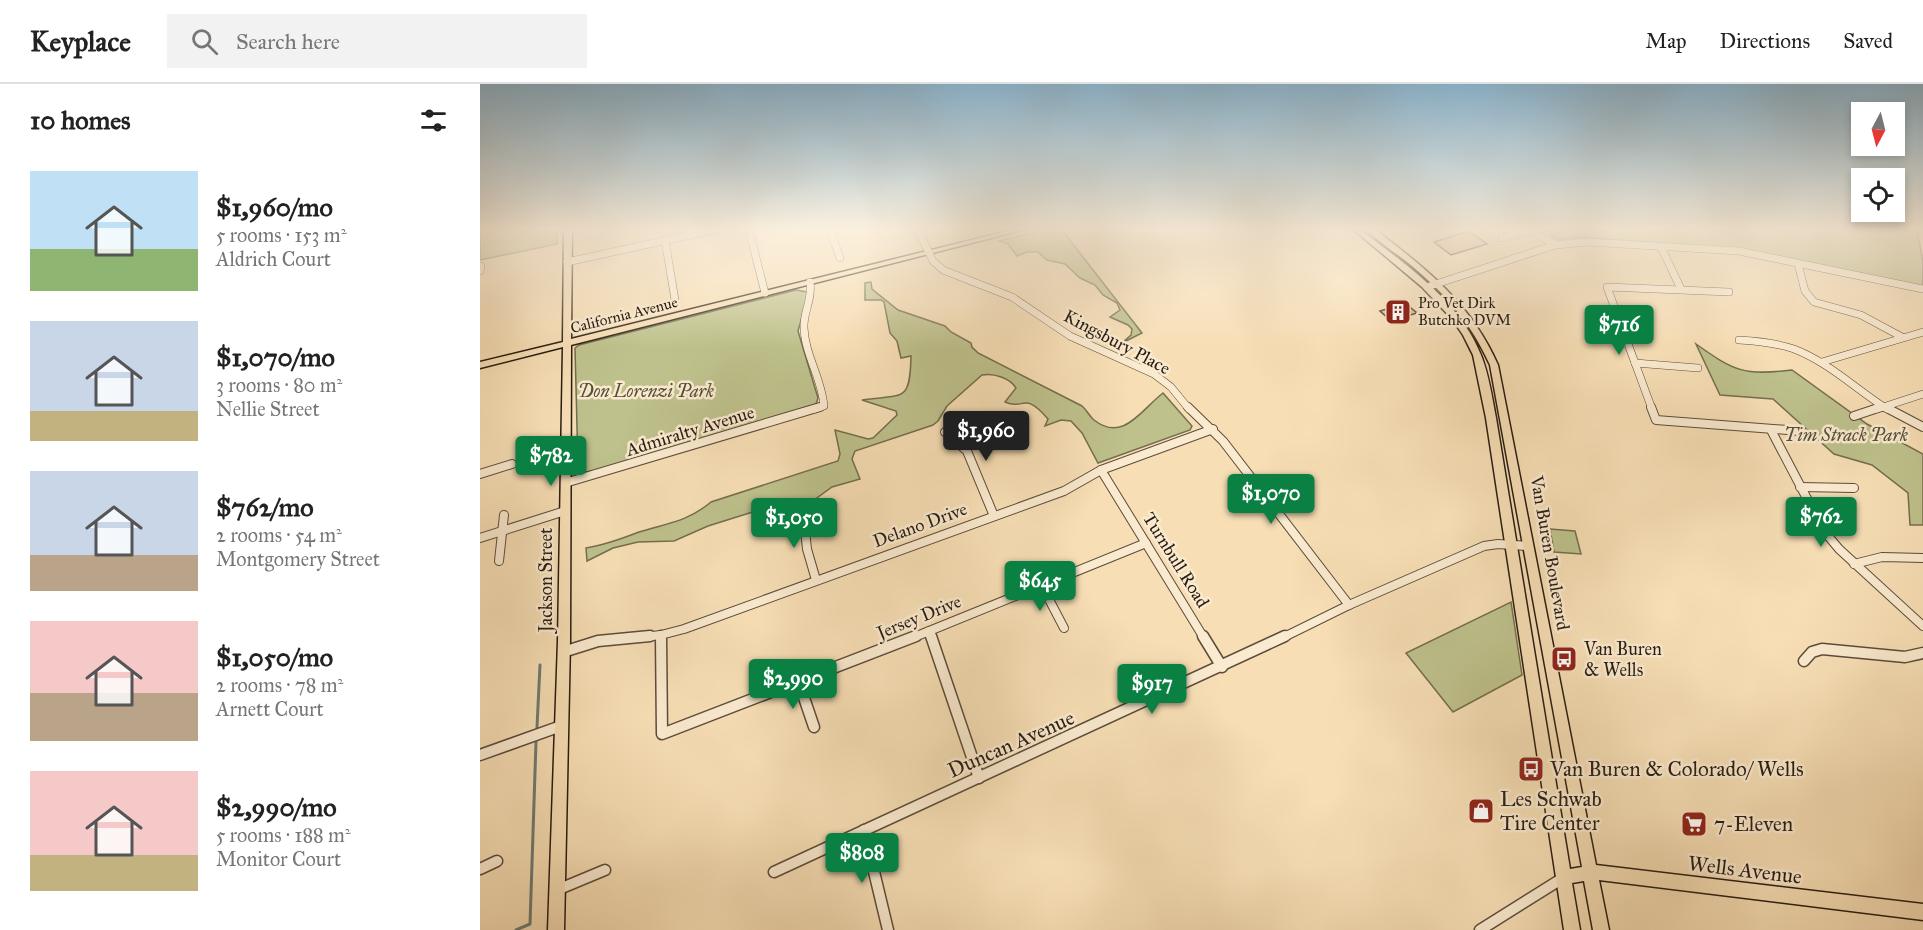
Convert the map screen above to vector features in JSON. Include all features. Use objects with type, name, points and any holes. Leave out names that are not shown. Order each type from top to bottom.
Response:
[{"type":"main road","name":"Jackson Street","points":[[556,930],[563,652],[567,269]]},
{"type":"main road","name":"California Avenue","points":[[480,365],[860,269]]},
{"type":"main road","name":"Van Buren Boulevard","points":[[1405,269],[1447,307],[1468,336],[1481,370],[1572,930]]},
{"type":"main road","name":"Van Buren Boulevard","points":[[1420,269],[1457,302],[1479,332],[1494,365],[1601,930]]},
{"type":"main road","points":[[1447,307],[1457,313],[1469,329],[1479,332]]},
{"type":"main road","points":[[1481,370],[1489,379],[1496,404],[1503,406]]},
{"type":"main road","name":"Wells Avenue","points":[[1563,878],[1591,872],[1923,912]]},
{"type":"street","points":[[670,269],[675,300]]},
{"type":"street","points":[[759,269],[765,293]]},
{"type":"street","name":"Kingsbury Place","points":[[942,269],[1012,297],[1070,336],[1154,374],[1171,387],[1190,410],[1213,429],[1349,605]]},
{"type":"street","points":[[1427,287],[1482,269]]},
{"type":"street","points":[[1671,269],[1681,289]]},
{"type":"street","points":[[1799,269],[1802,286],[1817,305],[1864,316],[1902,337]]},
{"type":"street","points":[[1825,269],[1923,289]]},
{"type":"street","name":"Admiralty Avenue","points":[[565,483],[824,406],[824,392],[806,342],[804,327],[813,298],[810,282]]},
{"type":"street","points":[[1730,292],[1608,287],[1656,420],[1800,432]]},
{"type":"street","points":[[1822,362],[1923,332]]},
{"type":"street","points":[[1739,340],[1756,339],[1786,345],[1822,362],[1897,416],[1923,427]]},
{"type":"street","points":[[1635,363],[1698,368]]},
{"type":"street","points":[[1854,416],[1923,394]]},
{"type":"street","name":"Delano Drive","points":[[563,652],[598,640],[661,635],[1064,491],[1101,470],[1213,429]]},
{"type":"street","points":[[1771,430],[1824,531],[1854,564],[1923,626]]},
{"type":"street","points":[[945,432],[967,451],[994,516]]},
{"type":"street","points":[[480,474],[513,464]]},
{"type":"street","name":"Turnbull Road","points":[[1101,470],[1222,667]]},
{"type":"street","points":[[1800,487],[1854,488]]},
{"type":"street","points":[[480,538],[565,511]]},
{"type":"street","points":[[803,512],[807,549],[816,580]]},
{"type":"street","points":[[499,561],[504,515]]},
{"type":"street","name":"Jersey Drive","points":[[661,635],[662,734],[799,683],[1146,543]]},
{"type":"street","name":"Duncan Avenue","points":[[774,872],[1222,667],[1349,605],[1484,546],[1511,544],[1528,546]]},
{"type":"street","points":[[1854,564],[1881,558],[1923,558]]},
{"type":"street","points":[[1041,584],[1064,628]]},
{"type":"street","points":[[929,631],[979,778]]},
{"type":"street","points":[[1804,661],[1812,652],[1822,649],[1905,657],[1923,653]]},
{"type":"street","points":[[799,683],[814,728]]},
{"type":"street","points":[[480,755],[561,726]]},
{"type":"street","points":[[864,830],[888,930]]},
{"type":"street","points":[[480,869],[497,861]]},
{"type":"street","points":[[557,890],[605,870]]},
{"type":"street","points":[[1479,930],[1563,878]]},
{"type":"green space","points":[[1071,269],[1093,269],[1142,333],[1122,343],[1131,335],[1132,329],[1110,317],[1120,310],[1117,303],[1103,295],[1095,285],[1080,278]]},
{"type":"green space","points":[[1841,269],[1923,269],[1923,286]]},
{"type":"green space","points":[[871,282],[872,289],[898,310],[945,326],[971,343],[978,353],[1082,406],[1094,420],[1104,426],[1114,428],[1131,422],[1163,393],[1192,426],[1190,430],[1098,463],[1082,433],[1071,421],[1061,420],[1045,426],[1048,419],[1034,405],[1005,402],[1016,388],[1010,381],[996,376],[982,375],[947,406],[933,425],[855,451],[852,459],[860,479],[832,487],[814,500],[800,500],[788,507],[759,510],[708,526],[674,541],[638,542],[613,548],[587,561],[586,548],[677,521],[694,514],[711,502],[838,461],[840,454],[835,430],[868,439],[873,438],[897,415],[896,411],[862,400],[896,396],[902,393],[909,382],[910,371],[911,356],[901,358],[897,341],[890,333],[884,302],[865,300],[865,283]]},
{"type":"green space","name":"Don Lorenzi Park","points":[[796,290],[807,292],[808,296],[798,331],[818,398],[816,404],[596,471],[582,472],[578,466],[575,348],[579,345]]},
{"type":"green space","name":"Tim Strack Park","points":[[1696,344],[1730,366],[1751,372],[1792,370],[1867,424],[1923,454],[1923,525],[1910,525],[1908,493],[1872,465],[1834,454],[1773,399],[1720,395]]},
{"type":"green space","points":[[1550,529],[1575,531],[1581,554],[1554,552]]},
{"type":"green space","points":[[1511,602],[1522,675],[1453,712],[1406,653]]},
{"type":"building","name":"Pro Vet Dirk Butchko DVM","points":[[1405,303],[1417,313],[1391,321],[1380,311]]},
{"type":"waterway","points":[[537,727],[540,665]]},
{"type":"waterway","points":[[516,930],[530,924],[536,742]]},
{"type":"place","name":"Pro Vet Dirk Butchko DVM","points":[[1398,312]]},
{"type":"place","name":"Van Buren & Wells","points":[[1564,659]]},
{"type":"place","name":"Van Buren & Colorado/ Wells","points":[[1531,769]]},
{"type":"place","name":"Les Schwab Tire Center","points":[[1481,811]]},
{"type":"place","name":"7-Eleven","points":[[1694,824]]}]
